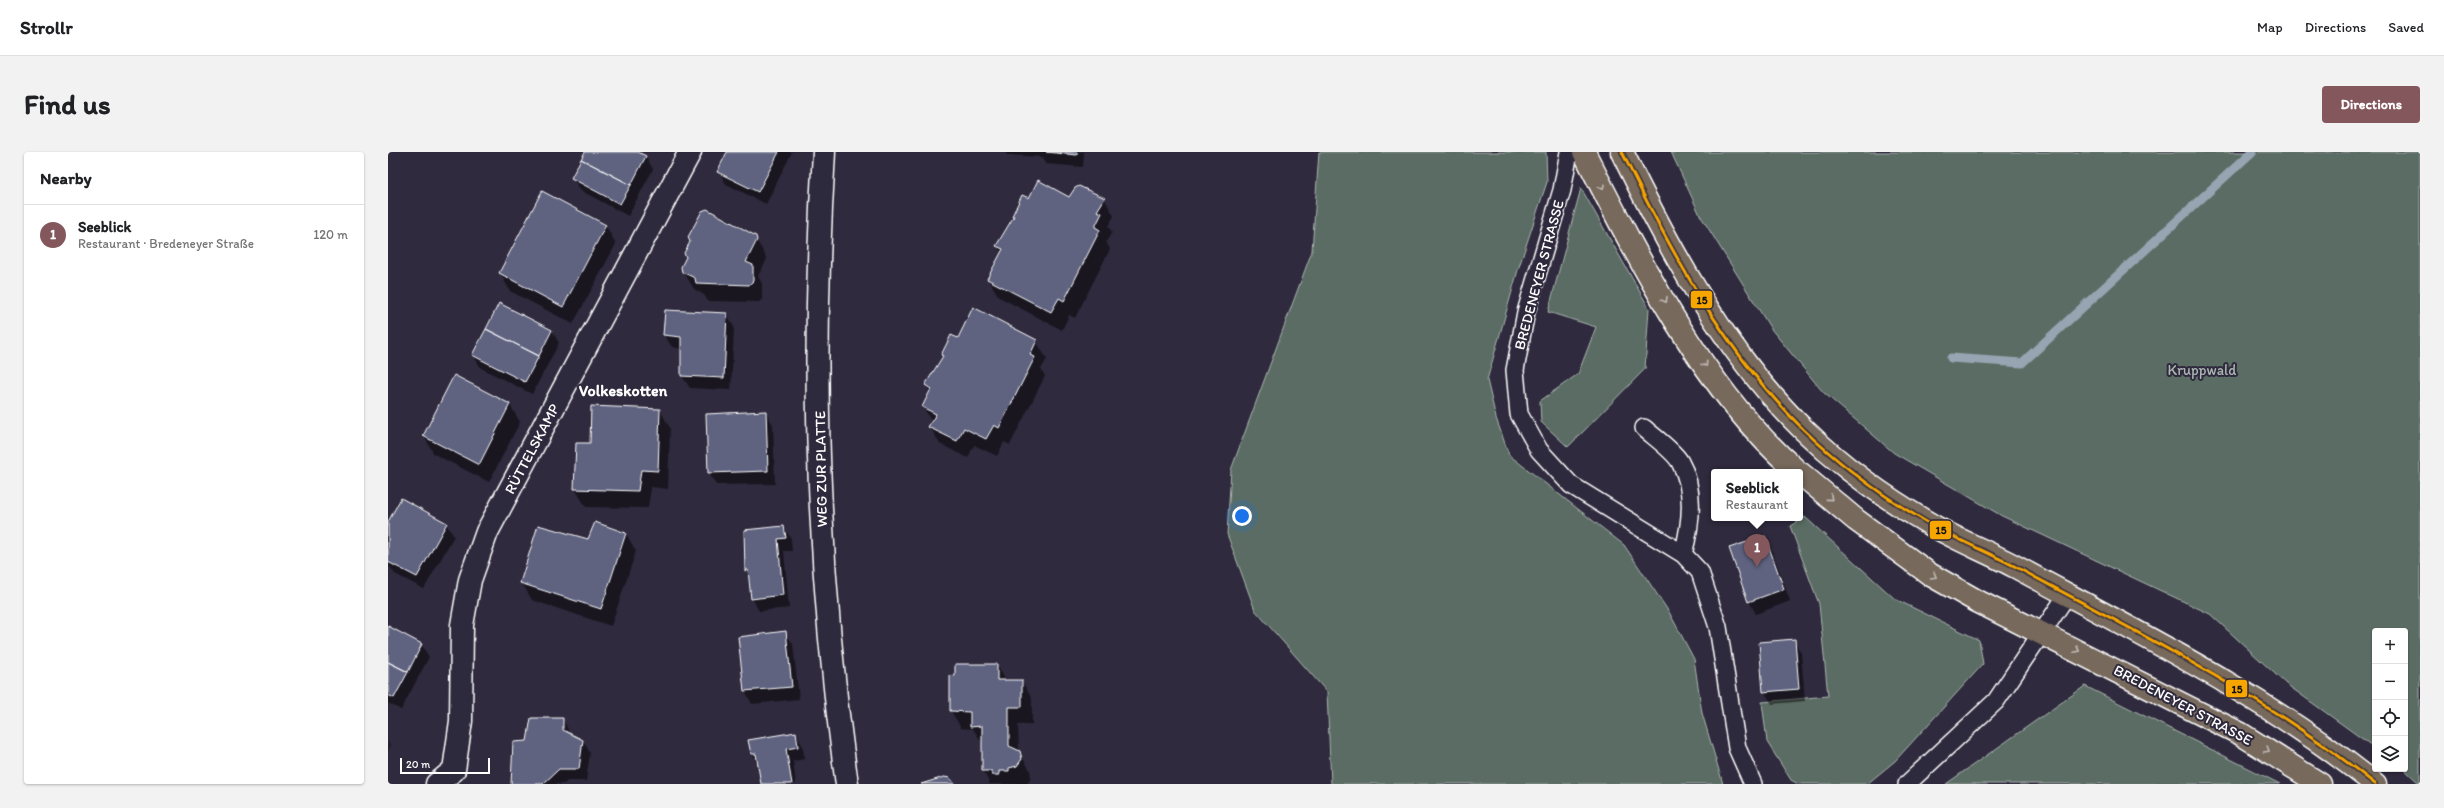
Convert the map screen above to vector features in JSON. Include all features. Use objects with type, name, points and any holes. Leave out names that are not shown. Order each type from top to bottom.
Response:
[{"type":"main road","name":"BREDENEYER STRASSE","points":[[1584,152],[1626,236],[1683,331],[1726,395],[1778,454],[1795,469]]},
{"type":"main road","points":[[1622,152],[1655,219],[1711,313],[1755,375],[1804,430],[1868,485],[1931,525],[2067,595],[2263,705],[2332,750],[2375,784]]},
{"type":"main road","name":"BREDENEYER STRASSE","points":[[1803,476],[1856,520],[1932,575],[2241,734],[2320,784]]},
{"type":"street","name":"RÜTTELSKAMP","points":[[437,784],[457,777],[461,721],[462,625],[470,580],[487,532],[690,152]]},
{"type":"street","name":"WEG ZUR PLATTE","points":[[824,152],[820,219],[819,488],[833,683],[847,784]]},
{"type":"lane","name":"BREDENEYER STRASSE","points":[[1569,152],[1562,190],[1526,312],[1514,370],[1519,414],[1539,450],[1571,485],[1683,554],[1700,572],[1718,627],[1737,748],[1753,784]]},
{"type":"lane","points":[[1644,428],[1680,462],[1691,496],[1689,530],[1683,554]]},
{"type":"lane","points":[[1907,784],[1996,701],[2067,595]]},
{"type":"green space","points":[[1319,152],[1546,152],[1547,182],[1518,270],[1487,380],[1496,418],[1509,455],[1624,545],[1669,612],[1694,659],[1702,713],[1723,784],[1331,784],[1327,692],[1255,610],[1227,534],[1231,470],[1312,251]]},
{"type":"green space","name":"Kruppwald","points":[[1671,152],[2420,152],[2420,784],[2407,772],[2408,628],[2372,628],[2372,746],[2286,684],[2210,614],[2002,516],[1894,453],[1823,392],[1771,329],[1700,215]]},
{"type":"green space","points":[[1581,188],[1649,308],[1645,369],[1568,447],[1541,422],[1540,401],[1578,374],[1596,327],[1548,312]]},
{"type":"green space","points":[[1805,517],[1895,599],[1979,640],[1983,664],[1895,761],[1867,784],[1798,784],[1791,780],[1767,742],[1762,702],[1828,696],[1819,604],[1790,526],[1798,521],[1803,521],[1803,518]]},
{"type":"green space","points":[[2085,686],[2280,784],[1946,784]]},
{"type":"building","points":[[585,152],[638,152],[646,156],[631,185],[581,159]]},
{"type":"building","points":[[727,152],[779,152],[758,192],[717,172]]},
{"type":"building","points":[[1046,152],[1077,152],[1077,155]]},
{"type":"building","points":[[581,159],[631,185],[620,204],[571,178]]},
{"type":"building","points":[[1038,180],[1069,197],[1075,188],[1079,186],[1105,198],[1097,211],[1102,213],[1095,227],[1100,230],[1064,301],[1059,298],[1051,312],[987,279],[1003,249],[996,246],[1014,216],[1012,216],[1022,195],[1029,198]]},
{"type":"building","points":[[542,191],[606,225],[563,307],[499,273]]},
{"type":"building","points":[[707,209],[756,236],[757,240],[746,262],[753,265],[753,281],[749,285],[696,283],[695,278],[682,272],[681,267],[686,257],[684,253],[690,242],[688,237],[702,211]]},
{"type":"building","points":[[499,303],[552,330],[539,356],[486,329]]},
{"type":"building","points":[[973,307],[1037,340],[1030,355],[1035,357],[999,428],[994,425],[986,439],[964,428],[957,441],[928,427],[936,414],[922,407],[931,389],[925,385],[943,356],[941,355],[951,335],[958,338]]},
{"type":"building","points":[[665,310],[727,313],[724,378],[681,376],[681,337],[663,335]]},
{"type":"building","points":[[486,329],[539,356],[525,382],[472,355]]},
{"type":"building","points":[[454,375],[510,404],[479,465],[423,436]]},
{"type":"building","points":[[591,406],[660,409],[658,471],[641,470],[638,491],[574,489],[576,443],[590,443]]},
{"type":"building","points":[[766,411],[768,471],[708,473],[706,414]]},
{"type":"building","points":[[401,498],[447,523],[417,577],[388,562],[388,522]]},
{"type":"building","points":[[595,522],[626,533],[601,609],[520,583],[538,525],[588,539]]},
{"type":"building","points":[[784,526],[786,538],[778,539],[783,595],[751,599],[748,570],[745,571],[744,530]]},
{"type":"building","points":[[1765,536],[1784,589],[1748,602],[1729,548]]},
{"type":"building","points":[[388,626],[422,644],[408,672],[388,662]]},
{"type":"building","points":[[786,631],[792,687],[744,691],[738,637]]},
{"type":"building","points":[[1795,639],[1799,689],[1763,692],[1759,642]]},
{"type":"building","points":[[388,662],[408,672],[394,698],[388,695]]},
{"type":"building","points":[[955,664],[997,664],[997,680],[1022,680],[1022,707],[1009,707],[1009,746],[1020,751],[1022,759],[1017,766],[1009,768],[1009,771],[999,771],[999,775],[992,775],[992,771],[982,771],[982,726],[970,727],[970,712],[950,711],[950,675],[955,676]]},
{"type":"building","points":[[531,718],[563,718],[563,730],[583,740],[579,769],[559,769],[543,784],[511,784],[513,742],[527,741]]},
{"type":"building","points":[[796,732],[798,747],[786,749],[792,784],[761,784],[756,754],[751,754],[748,740]]},
{"type":"building","points":[[944,777],[950,778],[955,784],[921,784]]},
{"type":"waterway","points":[[1951,358],[2022,363],[2252,152]]},
{"type":"transit line","name":"15","points":[[1622,152],[1680,263],[1724,334],[1775,400],[1818,444],[1833,457],[1880,493],[1930,524],[1995,556],[2108,616],[2246,694],[2290,722],[2375,784]]},
{"type":"place","name":"Seeblick","points":[[1757,567]]},
{"type":"district","name":"Volkeskotten","points":[[623,390]]}]
